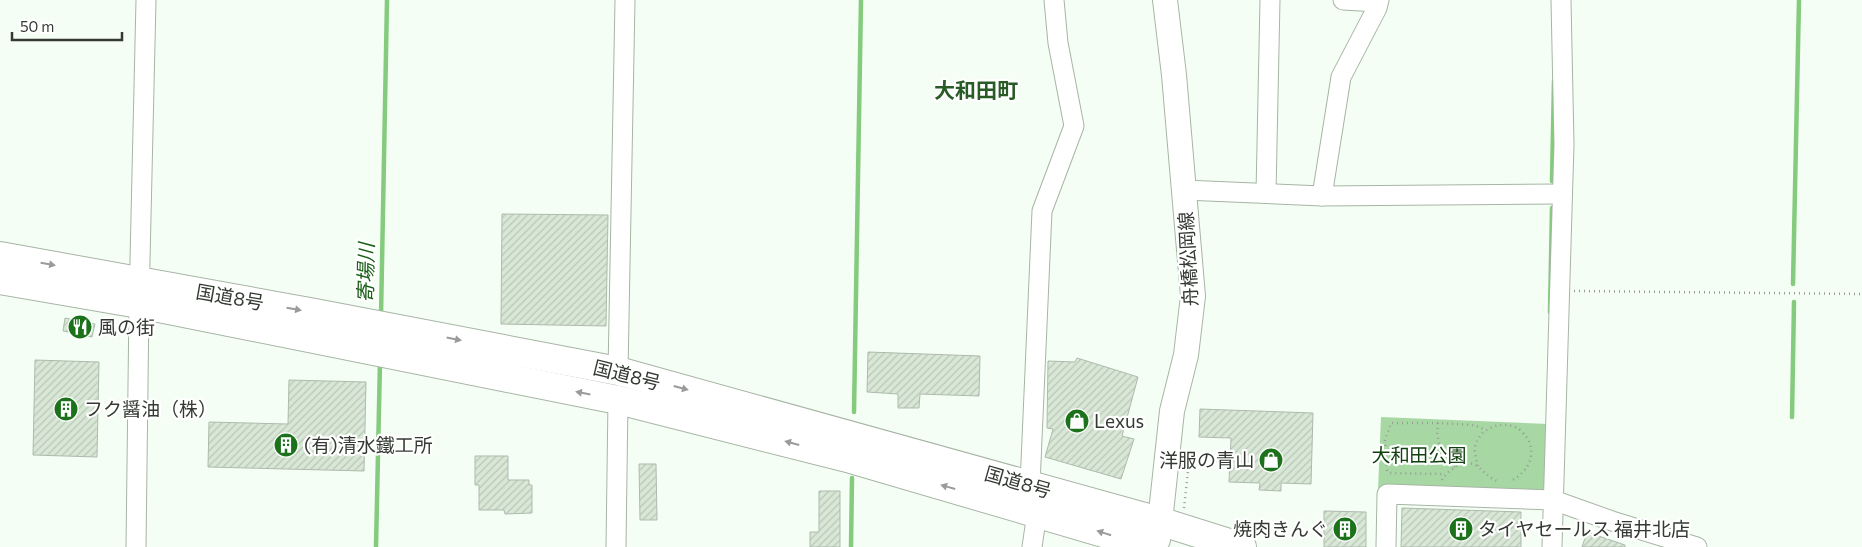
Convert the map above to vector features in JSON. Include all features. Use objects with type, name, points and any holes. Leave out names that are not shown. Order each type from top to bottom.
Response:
[{"type":"highway","name":"国道8号","points":[[0,256],[140,292],[618,400],[851,459],[1151,547]]},
{"type":"highway","name":"国道8号","points":[[0,280],[140,292],[618,371],[1030,485],[1158,534],[1242,547]]},
{"type":"main road","name":"舟橋松岡線","points":[[1158,534],[1172,410],[1186,355],[1193,296],[1165,0]]},
{"type":"street","points":[[136,547],[146,0]]},
{"type":"street","points":[[618,371],[625,0]]},
{"type":"street","points":[[1030,485],[1042,211],[1074,126],[1058,43],[1054,0]]},
{"type":"street","points":[[1266,193],[1270,0]]},
{"type":"street","points":[[1322,196],[1341,77],[1377,8],[1378,1],[1343,0]]},
{"type":"street","points":[[1552,547],[1564,144],[1561,0]]},
{"type":"street","points":[[1184,190],[1322,196],[1562,194]]},
{"type":"street","points":[[616,547],[618,400]]},
{"type":"street","points":[[1386,547],[1387,494],[1553,500],[1612,521],[1696,547]]},
{"type":"street","points":[[1032,547],[1037,513]]},
{"type":"path","points":[[1560,291],[1862,294]]},
{"type":"path","points":[[1445,474],[1389,473],[1386,470],[1385,440],[1390,423],[1474,425],[1486,430]]},
{"type":"path","points":[[1438,423],[1437,432],[1441,455],[1455,467]]},
{"type":"path","points":[[1502,425],[1519,429],[1529,440],[1532,450],[1530,464],[1518,477],[1509,481],[1496,481],[1484,475],[1478,466],[1475,448],[1480,436],[1486,430],[1502,425]]},
{"type":"path","points":[[1184,509],[1190,452]]},
{"type":"path","points":[[1440,485],[1445,474],[1455,467],[1472,463],[1478,466]]},
{"type":"green space","name":"大和田公園","points":[[1381,417],[1549,424],[1546,487],[1534,496],[1378,490]]},
{"type":"building","points":[[502,214],[608,215],[606,326],[501,324]]},
{"type":"building","points":[[65,318],[95,324],[92,337],[63,331]]},
{"type":"building","points":[[868,352],[980,356],[979,396],[920,394],[919,408],[898,408],[898,394],[867,392]]},
{"type":"building","points":[[1077,358],[1138,377],[1122,436],[1134,439],[1121,479],[1045,457],[1053,429],[1047,428],[1048,361],[1075,362]]},
{"type":"building","name":"フク醤油（株）","points":[[35,360],[99,362],[97,457],[33,455]]},
{"type":"building","name":"(有)清水鐵工所","points":[[289,380],[366,382],[364,471],[208,467],[209,422],[288,424]]},
{"type":"building","name":"洋服の青山","points":[[1200,409],[1313,413],[1311,484],[1281,483],[1281,491],[1259,490],[1260,483],[1229,482],[1231,438],[1199,437]]},
{"type":"building","points":[[475,456],[508,456],[508,480],[529,480],[529,485],[532,485],[532,513],[505,514],[504,510],[479,510],[479,485],[475,485]]},
{"type":"building","points":[[639,464],[656,464],[657,520],[640,520]]},
{"type":"building","points":[[819,491],[840,491],[840,547],[810,547],[810,532],[819,532]]},
{"type":"building","name":"タイヤセールス 福井北店","points":[[1402,508],[1521,512],[1521,547],[1401,547]]},
{"type":"building","name":"焼肉きんぐ","points":[[1324,511],[1366,512],[1366,547],[1324,547]]},
{"type":"building","points":[[1587,532],[1625,545],[1625,547],[1582,547]]},
{"type":"waterway","name":"寄場川","points":[[381,316],[387,0]]},
{"type":"waterway","points":[[854,412],[861,0]]},
{"type":"waterway","points":[[1793,284],[1799,0]]},
{"type":"waterway","points":[[1552,181],[1554,81]]},
{"type":"waterway","points":[[1550,312],[1552,208]]},
{"type":"waterway","points":[[1792,417],[1794,302]]},
{"type":"waterway","name":"寄場川","points":[[376,547],[380,361]]},
{"type":"waterway","points":[[851,547],[852,478]]},
{"type":"place","name":"風の街","points":[[80,327]]},
{"type":"place","name":"フク醤油（株）","points":[[66,409]]},
{"type":"place","name":"Lexus","points":[[1077,421]]},
{"type":"place","name":"(有)清水鐵工所","points":[[286,445]]},
{"type":"place","name":"洋服の青山","points":[[1271,460]]},
{"type":"place","name":"焼肉きんぐ","points":[[1345,529]]},
{"type":"place","name":"タイヤセールス 福井北店","points":[[1461,529]]},
{"type":"district","name":"大和田町","points":[[976,91]]}]
